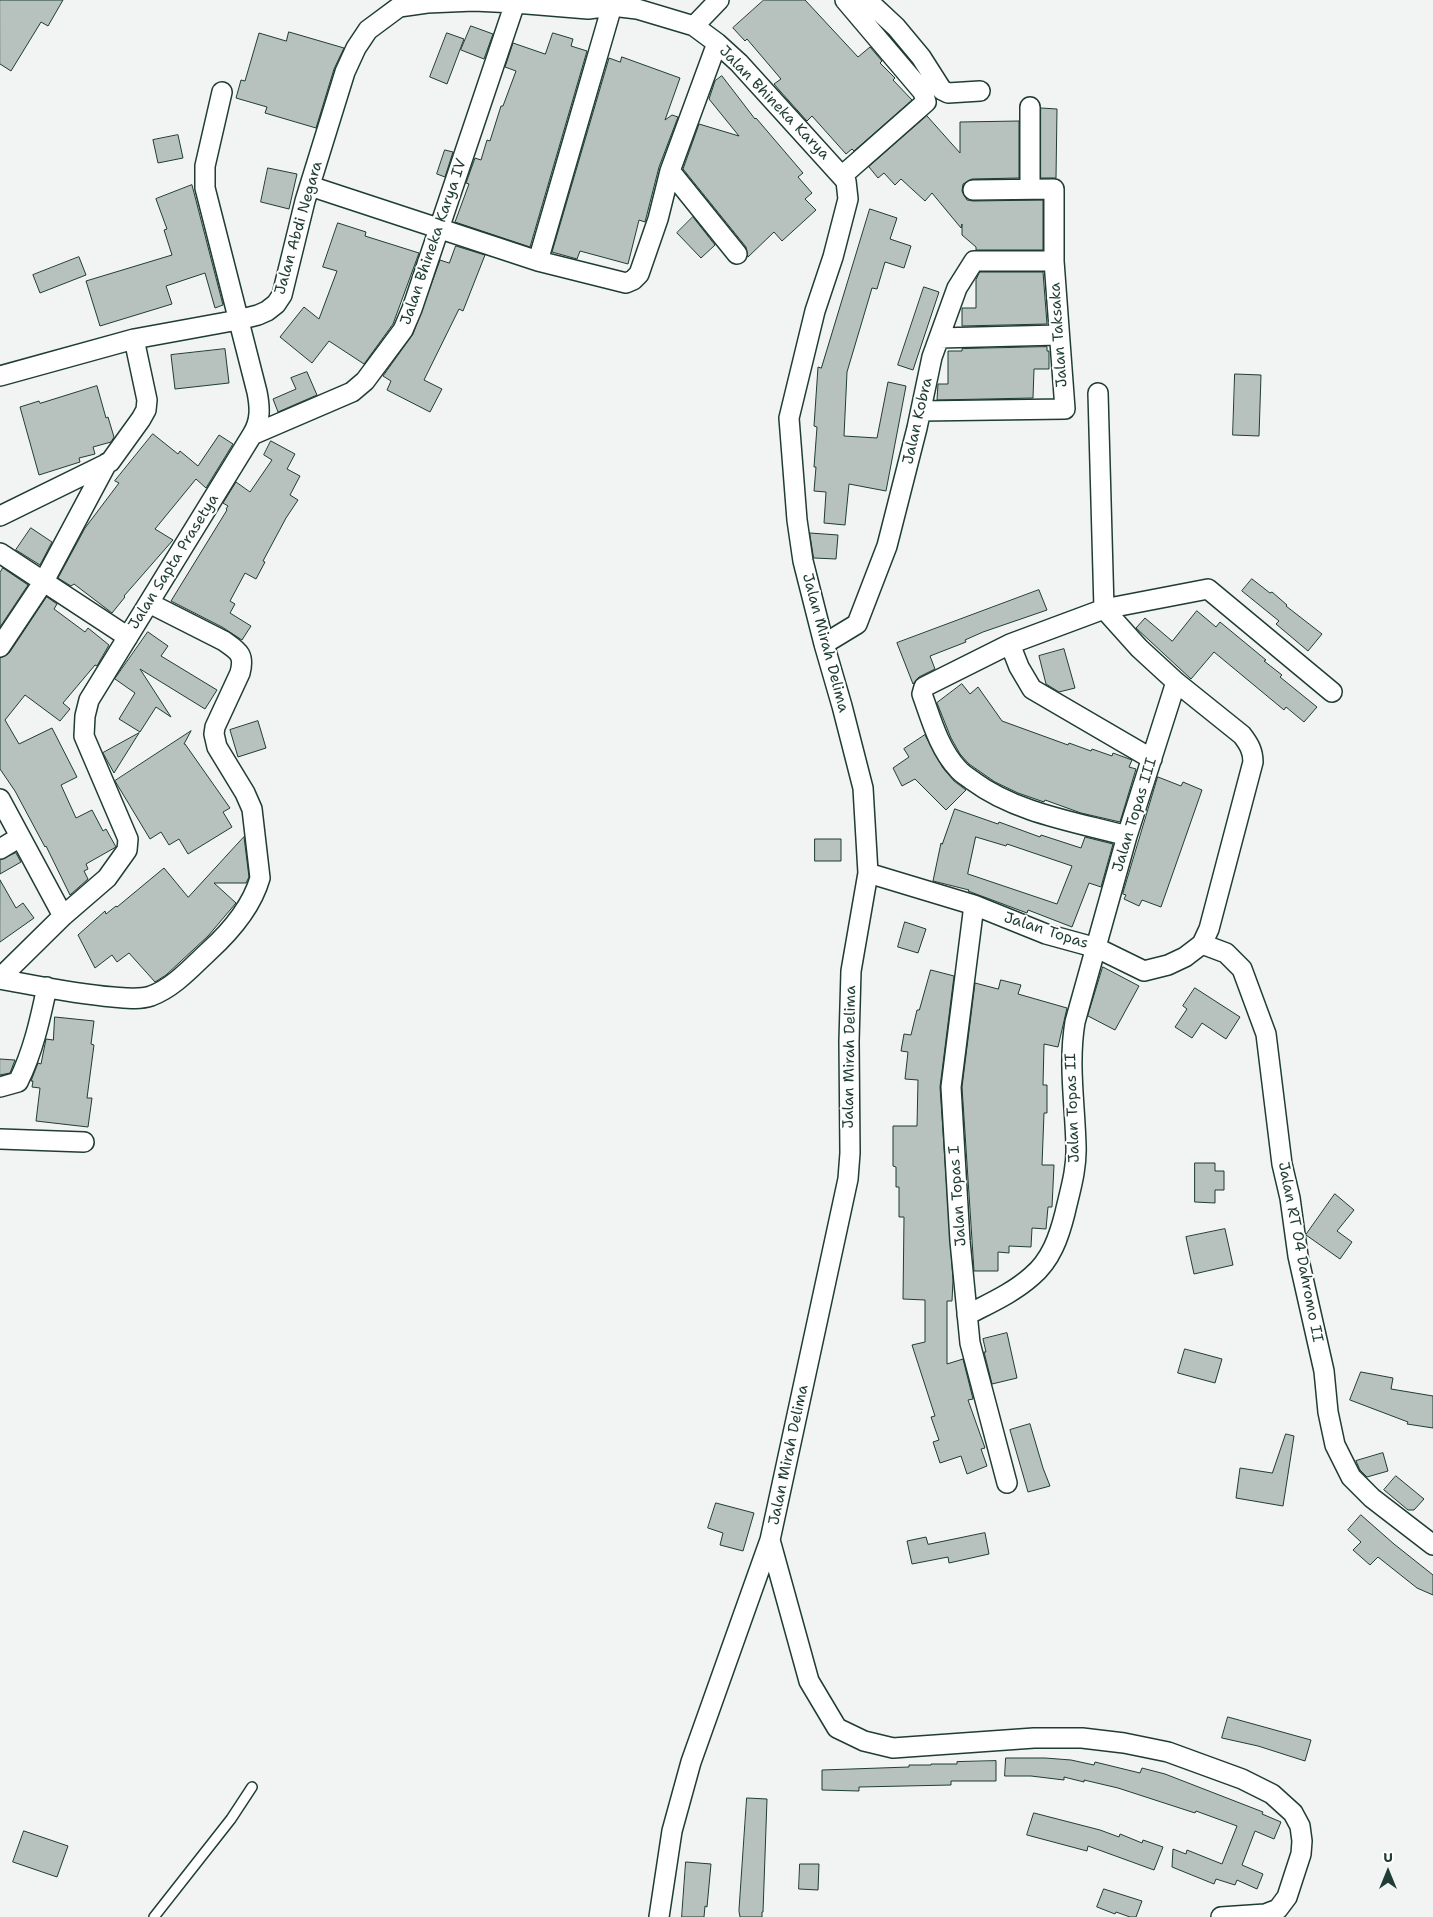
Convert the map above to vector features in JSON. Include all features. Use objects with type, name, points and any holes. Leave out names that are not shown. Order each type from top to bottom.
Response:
[{"type":"street","points":[[694,26],[718,0]]},
{"type":"street","points":[[845,0],[923,92],[926,102],[845,182]]},
{"type":"street","points":[[867,0],[896,27],[921,57],[942,90],[948,93],[980,91]]},
{"type":"street","name":"Jalan Abdi Negara","points":[[0,376],[134,339],[238,320],[267,311],[276,304],[282,295],[310,186],[345,72],[356,48],[368,30],[399,7],[427,2],[514,2]]},
{"type":"street","name":"Jalan Bhineka Karya","points":[[514,2],[584,4],[637,9],[694,26],[739,63],[845,182]]},
{"type":"street","name":"Jalan Bhineka Karya IV","points":[[252,435],[352,392],[365,381],[403,330],[440,228],[514,2]]},
{"type":"street","points":[[538,262],[612,6]]},
{"type":"street","points":[[310,186],[538,262],[626,283],[633,280],[639,274],[658,219],[670,171],[717,43]]},
{"type":"street","name":"Jalan Sapta Prasetya","points":[[0,978],[63,916],[107,878],[127,850],[128,839],[84,736],[84,724],[90,700],[252,435],[258,421],[259,401],[238,320],[228,271],[205,188],[205,166],[222,92]]},
{"type":"street","points":[[973,190],[1030,189],[1030,107]]},
{"type":"street","points":[[670,171],[738,254]]},
{"type":"street","name":"Jalan Mirah Delima","points":[[659,1917],[672,1831],[691,1762],[770,1540],[848,1179],[850,1153],[849,1041],[851,971],[868,873],[864,788],[803,561],[797,520],[789,418],[815,311],[848,199],[845,182]]},
{"type":"street","name":"Jalan Taksaka","points":[[921,411],[1064,409],[1054,261],[1054,189],[1030,189]]},
{"type":"street","name":"Jalan Kobra","points":[[824,644],[857,624],[887,546],[921,411],[932,357],[957,288],[974,261],[1054,261]]},
{"type":"street","points":[[939,338],[1059,335]]},
{"type":"street","points":[[0,647],[44,581],[107,463],[131,435],[146,410],[146,388],[134,339]]},
{"type":"street","points":[[1098,393],[1104,609],[1139,648],[1176,682],[1242,735],[1253,754],[1253,762],[1205,937]]},
{"type":"street","points":[[0,516],[107,463]]},
{"type":"street","points":[[0,553],[128,637]]},
{"type":"street","points":[[1127,836],[1044,814],[1007,801],[983,788],[958,769],[938,739],[922,694],[924,688],[1010,644],[1104,609],[1208,589],[1332,692]]},
{"type":"street","points":[[0,978],[90,995],[132,998],[152,996],[171,985],[224,938],[253,896],[260,878],[252,809],[245,793],[217,747],[214,734],[215,727],[243,664],[242,656],[236,649],[224,641],[149,603]]},
{"type":"street","points":[[1010,644],[1019,667],[1032,689],[1152,759]]},
{"type":"street","name":"Jalan Topas III","points":[[1097,948],[1127,836],[1176,682]]},
{"type":"street","points":[[0,800],[63,916]]},
{"type":"street","points":[[0,849],[20,837]]},
{"type":"street","name":"Jalan Topas","points":[[868,873],[974,906],[1046,934],[1097,948],[1144,971],[1168,965],[1185,957],[1205,937]]},
{"type":"street","name":"Jalan Topas I","points":[[974,906],[951,1087],[960,1241],[970,1343],[1007,1484]]},
{"type":"street","name":"Jalan RT 04 Dahromo II","points":[[1205,937],[1226,953],[1242,969],[1266,1034],[1282,1164],[1290,1198],[1298,1256],[1324,1371],[1328,1412],[1334,1445],[1351,1477],[1372,1498],[1433,1545]]},
{"type":"street","name":"Jalan Topas II","points":[[967,1315],[1008,1294],[1033,1276],[1047,1259],[1059,1237],[1074,1174],[1076,1148],[1070,1070],[1071,1044],[1075,1022],[1097,948]]},
{"type":"street","points":[[0,1087],[18,1082],[23,1073],[40,1021],[47,987]]},
{"type":"street","points":[[0,1139],[84,1142]]},
{"type":"street","points":[[770,1540],[810,1681],[837,1728],[864,1741],[893,1748],[1034,1738],[1082,1738],[1124,1743],[1168,1752],[1242,1779],[1272,1794],[1293,1812],[1300,1826],[1301,1854],[1288,1897],[1278,1909],[1265,1914],[1221,1917]]},
{"type":"lane","points":[[154,1917],[231,1820],[252,1786]]},
{"type":"building","points":[[0,0],[63,0],[48,26],[41,22],[11,71],[0,64]]},
{"type":"building","points":[[764,0],[805,0],[858,57],[870,47],[882,61],[880,63],[895,78],[893,80],[912,100],[854,151],[852,149],[846,154],[812,116],[807,121],[780,91],[774,84],[781,79],[747,39],[745,41],[733,28]]},
{"type":"building","points":[[471,26],[493,34],[484,59],[461,50]]},
{"type":"building","points":[[289,32],[344,48],[334,69],[316,128],[265,113],[267,107],[236,98],[241,80],[245,81],[259,33],[286,41]]},
{"type":"building","points":[[447,33],[464,39],[447,84],[430,77]]},
{"type":"building","points":[[553,33],[573,39],[571,46],[587,51],[530,247],[455,222],[469,184],[466,183],[475,158],[481,160],[487,140],[490,141],[501,106],[503,106],[516,71],[505,67],[513,43],[545,54]]},
{"type":"building","points":[[622,57],[680,78],[665,120],[672,115],[678,117],[659,167],[645,222],[639,220],[628,264],[580,251],[577,259],[552,252],[609,58],[620,62]]},
{"type":"building","points":[[722,76],[755,119],[803,173],[798,177],[812,193],[805,199],[816,210],[782,241],[774,232],[748,257],[746,247],[683,169],[699,124],[739,136],[709,99],[715,81]]},
{"type":"building","points":[[1041,108],[1057,109],[1056,178],[1041,178]]},
{"type":"building","points":[[927,116],[960,153],[960,122],[1019,121],[1019,178],[972,179],[963,184],[962,191],[967,200],[973,201],[1043,200],[1043,250],[976,250],[976,247],[962,235],[962,224],[961,228],[932,193],[925,201],[901,179],[895,185],[884,173],[878,178],[869,167]]},
{"type":"building","points":[[178,135],[183,158],[158,163],[153,140]]},
{"type":"building","points":[[445,150],[453,152],[445,177],[437,174]]},
{"type":"building","points":[[268,168],[297,174],[289,209],[261,202]]},
{"type":"building","points":[[192,185],[223,305],[215,308],[205,273],[166,286],[172,304],[100,326],[86,281],[172,255],[164,230],[167,229],[156,199]]},
{"type":"building","points":[[870,209],[897,218],[890,239],[911,246],[904,268],[885,262],[877,289],[872,288],[847,372],[844,436],[877,438],[888,382],[906,386],[886,491],[849,484],[845,525],[824,523],[826,492],[814,491],[817,427],[814,426],[818,367],[821,368]]},
{"type":"building","points":[[693,217],[715,245],[701,258],[677,233]]},
{"type":"building","points":[[338,223],[366,232],[365,236],[419,253],[393,324],[364,364],[329,341],[312,363],[280,337],[304,307],[319,319],[337,271],[323,267]]},
{"type":"building","points":[[456,246],[485,255],[463,311],[459,309],[424,380],[442,389],[430,412],[387,390],[391,381],[383,376],[413,334],[440,260],[449,263]]},
{"type":"building","points":[[79,257],[86,275],[40,293],[33,275]]},
{"type":"building","points":[[980,272],[1043,272],[1047,324],[962,326],[962,308],[976,308],[976,280]]},
{"type":"building","points":[[924,287],[939,292],[913,370],[898,365]]},
{"type":"building","points":[[1047,347],[1047,351],[1049,351],[1049,369],[1034,369],[1033,398],[937,400],[938,384],[948,384],[948,351]]},
{"type":"building","points":[[225,349],[229,383],[175,389],[171,355]]},
{"type":"building","points":[[307,372],[317,395],[278,412],[273,399],[296,389],[291,378]]},
{"type":"building","points":[[1235,374],[1261,375],[1259,436],[1233,435]]},
{"type":"building","points":[[97,386],[106,418],[108,417],[114,437],[111,442],[93,447],[95,454],[79,458],[80,462],[39,475],[20,407]]},
{"type":"building","points":[[153,434],[178,454],[180,451],[198,466],[219,435],[233,444],[206,488],[196,479],[155,529],[173,540],[124,596],[112,613],[74,584],[71,586],[58,578],[85,528],[119,483],[115,481]]},
{"type":"building","points":[[271,441],[295,454],[287,469],[300,476],[290,495],[298,500],[263,561],[265,562],[256,579],[245,573],[230,601],[235,604],[230,613],[251,626],[242,640],[222,627],[171,601],[227,510],[228,506],[223,503],[236,482],[250,492],[272,460],[264,455]]},
{"type":"building","points":[[31,528],[52,542],[40,565],[16,550]]},
{"type":"building","points":[[810,533],[838,535],[836,559],[814,558]]},
{"type":"building","points":[[3,568],[28,585],[0,627],[0,573]]},
{"type":"building","points":[[1252,579],[1270,593],[1272,592],[1286,606],[1322,634],[1308,651],[1276,624],[1279,621],[1242,591]]},
{"type":"building","points":[[1039,590],[1047,610],[983,632],[965,640],[966,642],[930,656],[935,669],[919,677],[913,684],[897,643]]},
{"type":"building","points":[[47,597],[57,604],[54,609],[85,632],[88,628],[109,645],[97,666],[95,665],[63,703],[70,709],[60,721],[25,695],[5,720],[19,744],[52,728],[77,777],[61,785],[76,818],[92,810],[103,831],[106,829],[116,847],[86,864],[88,869],[84,871],[88,879],[70,895],[46,846],[15,791],[0,769],[0,658],[9,653]]},
{"type":"building","points":[[1197,611],[1216,627],[1220,622],[1266,660],[1264,661],[1282,675],[1280,677],[1317,707],[1304,722],[1286,707],[1284,710],[1214,652],[1191,679],[1136,628],[1145,618],[1172,641]]},
{"type":"building","points":[[148,632],[168,646],[161,656],[217,690],[205,709],[140,669],[171,717],[156,707],[140,732],[119,719],[135,693],[115,679]]},
{"type":"building","points":[[1064,649],[1075,688],[1059,692],[1046,684],[1039,656]]},
{"type":"building","points":[[962,684],[970,694],[978,687],[1002,721],[1068,745],[1069,743],[1112,756],[1113,753],[1132,760],[1129,767],[1136,769],[1120,822],[1081,813],[1018,793],[995,782],[969,764],[960,754],[951,738],[937,703]]},
{"type":"building","points":[[258,721],[266,748],[238,757],[230,730]]},
{"type":"building","points":[[191,731],[184,744],[230,808],[223,812],[232,827],[188,854],[179,839],[169,845],[161,832],[150,839],[115,781]]},
{"type":"building","points":[[139,733],[114,773],[103,753]]},
{"type":"building","points":[[925,735],[943,768],[954,781],[966,790],[946,810],[915,779],[902,786],[893,768],[909,757],[904,749]]},
{"type":"building","points":[[1158,777],[1181,786],[1183,782],[1202,790],[1161,907],[1142,900],[1139,906],[1124,899],[1126,895],[1123,894]]},
{"type":"building","points":[[955,809],[1040,837],[1041,835],[1081,848],[1085,837],[1113,844],[1101,887],[1089,883],[1072,927],[1028,910],[1027,913],[969,890],[933,881],[942,844]],"holes":[[[976,837],[1006,846],[1007,844],[1072,866],[1057,904],[968,874]]]},
{"type":"building","points":[[244,837],[249,877],[246,883],[214,883],[236,903],[208,936],[166,975],[155,982],[129,953],[117,962],[112,955],[95,968],[78,935],[105,911],[106,914],[117,907],[164,868],[188,897]]},
{"type":"building","points":[[815,839],[841,839],[841,861],[815,861]]},
{"type":"building","points":[[16,853],[21,862],[0,874],[0,860]]},
{"type":"building","points":[[0,880],[16,908],[23,903],[34,918],[0,942]]},
{"type":"building","points":[[905,922],[926,929],[918,953],[898,947]]},
{"type":"building","points":[[1103,967],[1139,986],[1115,1030],[1088,1016]]},
{"type":"building","points":[[931,970],[954,976],[940,1087],[953,1280],[952,1301],[947,1301],[947,1364],[963,1359],[973,1399],[968,1400],[985,1448],[981,1449],[987,1466],[967,1474],[961,1456],[940,1463],[933,1442],[939,1440],[931,1417],[935,1416],[912,1345],[925,1342],[925,1300],[903,1299],[904,1217],[899,1217],[899,1187],[896,1187],[896,1167],[893,1166],[893,1126],[917,1126],[918,1080],[905,1079],[908,1052],[901,1051],[904,1034],[911,1035],[917,1010],[919,1010]]},
{"type":"building","points":[[1001,980],[1021,985],[1018,994],[1067,1008],[1058,1047],[1044,1044],[1043,1085],[1047,1085],[1047,1113],[1044,1113],[1042,1165],[1054,1165],[1052,1207],[1048,1207],[1046,1229],[1032,1228],[1031,1247],[1009,1246],[1009,1253],[998,1252],[998,1271],[974,1271],[962,1087],[975,983],[998,989]]},
{"type":"building","points":[[1195,988],[1240,1017],[1226,1039],[1202,1023],[1192,1038],[1175,1027],[1187,1009],[1183,1006]]},
{"type":"building","points":[[55,1017],[94,1021],[91,1044],[94,1045],[87,1098],[92,1098],[88,1127],[36,1121],[40,1088],[32,1087],[33,1081],[31,1081],[38,1063],[41,1064],[46,1039],[53,1040]]},
{"type":"building","points":[[0,1059],[15,1060],[10,1073],[0,1075]]},
{"type":"building","points":[[1195,1163],[1215,1163],[1215,1171],[1224,1171],[1224,1190],[1215,1190],[1215,1203],[1195,1202]]},
{"type":"building","points":[[1335,1194],[1354,1210],[1337,1231],[1352,1242],[1340,1259],[1306,1235]]},
{"type":"building","points":[[1225,1229],[1233,1265],[1194,1274],[1186,1237]]},
{"type":"building","points":[[1007,1333],[1017,1378],[992,1384],[984,1352],[986,1352],[983,1339]]},
{"type":"building","points":[[1185,1349],[1222,1359],[1215,1383],[1178,1373]]},
{"type":"building","points":[[1361,1372],[1393,1378],[1391,1389],[1433,1396],[1433,1428],[1407,1424],[1408,1422],[1350,1400]]},
{"type":"building","points":[[1030,1424],[1050,1486],[1028,1492],[1010,1430]]},
{"type":"building","points":[[1286,1434],[1294,1436],[1283,1506],[1236,1498],[1240,1468],[1272,1473]]},
{"type":"building","points":[[1383,1453],[1388,1471],[1367,1477],[1360,1470],[1356,1461]]},
{"type":"building","points":[[1396,1476],[1424,1499],[1414,1510],[1408,1510],[1384,1490]]},
{"type":"building","points":[[716,1503],[754,1513],[743,1551],[720,1545],[723,1533],[708,1528]]},
{"type":"building","points":[[1361,1515],[1433,1575],[1433,1595],[1417,1588],[1378,1557],[1370,1565],[1353,1550],[1361,1542],[1348,1530]]},
{"type":"building","points":[[985,1533],[989,1554],[949,1563],[948,1557],[912,1564],[907,1541],[926,1537],[928,1544]]},
{"type":"building","points":[[1228,1717],[1311,1740],[1305,1761],[1258,1746],[1222,1738]]},
{"type":"building","points":[[1006,1758],[1071,1760],[1094,1765],[1095,1762],[1140,1773],[1142,1768],[1165,1774],[1263,1812],[1262,1814],[1281,1822],[1274,1839],[1255,1831],[1242,1865],[1263,1874],[1257,1889],[1237,1880],[1235,1885],[1216,1879],[1214,1884],[1172,1867],[1173,1849],[1186,1854],[1187,1850],[1222,1864],[1237,1826],[1196,1811],[1195,1813],[1118,1788],[1084,1780],[1084,1782],[1064,1777],[1064,1780],[1031,1776],[1005,1776]]},
{"type":"building","points":[[996,1761],[996,1781],[951,1781],[951,1785],[859,1787],[859,1791],[822,1790],[822,1770]]},
{"type":"building","points":[[747,1798],[767,1799],[762,1917],[740,1917],[739,1911]]},
{"type":"building","points":[[1034,1813],[1100,1830],[1119,1837],[1120,1834],[1142,1843],[1143,1840],[1163,1847],[1154,1870],[1088,1846],[1087,1851],[1027,1835]]},
{"type":"building","points":[[24,1831],[68,1846],[57,1877],[13,1862]]},
{"type":"building","points":[[686,1862],[711,1864],[707,1907],[705,1906],[704,1917],[682,1917]]},
{"type":"building","points":[[800,1864],[819,1864],[818,1890],[799,1889]]},
{"type":"building","points":[[1104,1889],[1142,1901],[1136,1917],[1116,1912],[1115,1914],[1097,1907]]}]
